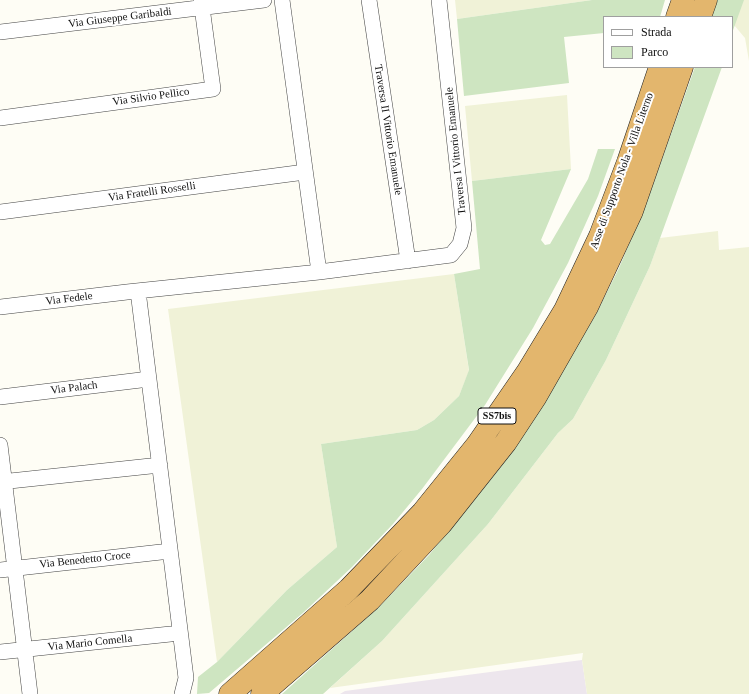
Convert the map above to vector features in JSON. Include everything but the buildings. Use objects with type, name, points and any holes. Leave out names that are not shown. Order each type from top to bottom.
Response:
[{"type":"highway","points":[[677,16],[683,0]]},
{"type":"highway","points":[[700,16],[706,0]]},
{"type":"highway","name":"Asse di Supporto Nola - Villa Literno","points":[[230,694],[349,589],[423,512],[477,445],[528,371],[565,310],[600,236],[628,162],[660,68]]},
{"type":"highway","name":"Asse di Supporto Nola - Villa Literno","points":[[262,694],[370,600],[441,524],[506,442],[535,398],[587,307],[632,210],[682,68]]},
{"type":"street","name":"Via Giuseppe Garibaldi","points":[[0,32],[201,4],[264,0]]},
{"type":"street","points":[[282,0],[319,272]]},
{"type":"street","name":"Traversa II Vittorio Emanuele","points":[[369,0],[408,261]]},
{"type":"street","name":"Traversa I Vittorio Emanuele","points":[[319,272],[451,255],[460,244],[464,228],[439,0]]},
{"type":"street","name":"Via Silvio Pellico","points":[[0,118],[212,89],[201,4]]},
{"type":"street","name":"Via Fratelli Rosselli","points":[[0,212],[305,172]]},
{"type":"street","name":"Via Fedele","points":[[0,307],[319,272]]},
{"type":"street","points":[[138,291],[186,678],[182,694]]},
{"type":"street","name":"Via Palach","points":[[0,397],[149,379]]},
{"type":"street","points":[[0,444],[7,569],[24,650],[30,694]]},
{"type":"street","points":[[2,482],[160,465]]},
{"type":"street","name":"Via Benedetto Croce","points":[[7,569],[170,551]]},
{"type":"street","name":"Via Mario Comella","points":[[0,652],[180,633]]},
{"type":"shaded area","points":[[582,660],[587,694],[340,694],[345,691]]},
{"type":"green space","points":[[455,0],[592,0],[457,19]]},
{"type":"green space","points":[[592,0],[665,0],[660,16],[603,16],[603,33],[564,37],[569,83],[464,96],[457,19]]},
{"type":"green space","points":[[717,0],[744,0],[733,30],[733,16],[711,16]]},
{"type":"green space","points":[[740,0],[749,0],[749,61],[745,38],[734,25]]},
{"type":"green space","points":[[695,68],[722,68],[650,266],[606,360],[573,419],[558,433],[488,524],[382,641],[323,694],[282,694],[379,607],[429,555],[499,469],[538,412],[595,316],[619,268],[646,204]]},
{"type":"green space","points":[[567,95],[571,169],[472,181],[465,106]]},
{"type":"green space","points":[[598,149],[615,149],[598,196],[568,263],[533,328],[485,405],[422,489],[393,524],[352,567],[304,612],[209,693],[197,694],[198,677],[217,662],[287,590],[337,547],[321,444],[417,430],[434,420],[459,396],[469,370],[454,274],[480,269],[472,181],[571,169],[541,240],[545,245],[550,244],[588,179]]},
{"type":"green space","points":[[718,231],[719,250],[749,247],[749,694],[587,694],[582,660],[583,653],[330,688],[382,641],[488,524],[558,433],[573,419],[606,360],[650,266],[660,238]]},
{"type":"green space","points":[[454,274],[469,371],[459,396],[434,420],[417,430],[321,444],[337,547],[287,590],[217,662],[168,309]]}]
